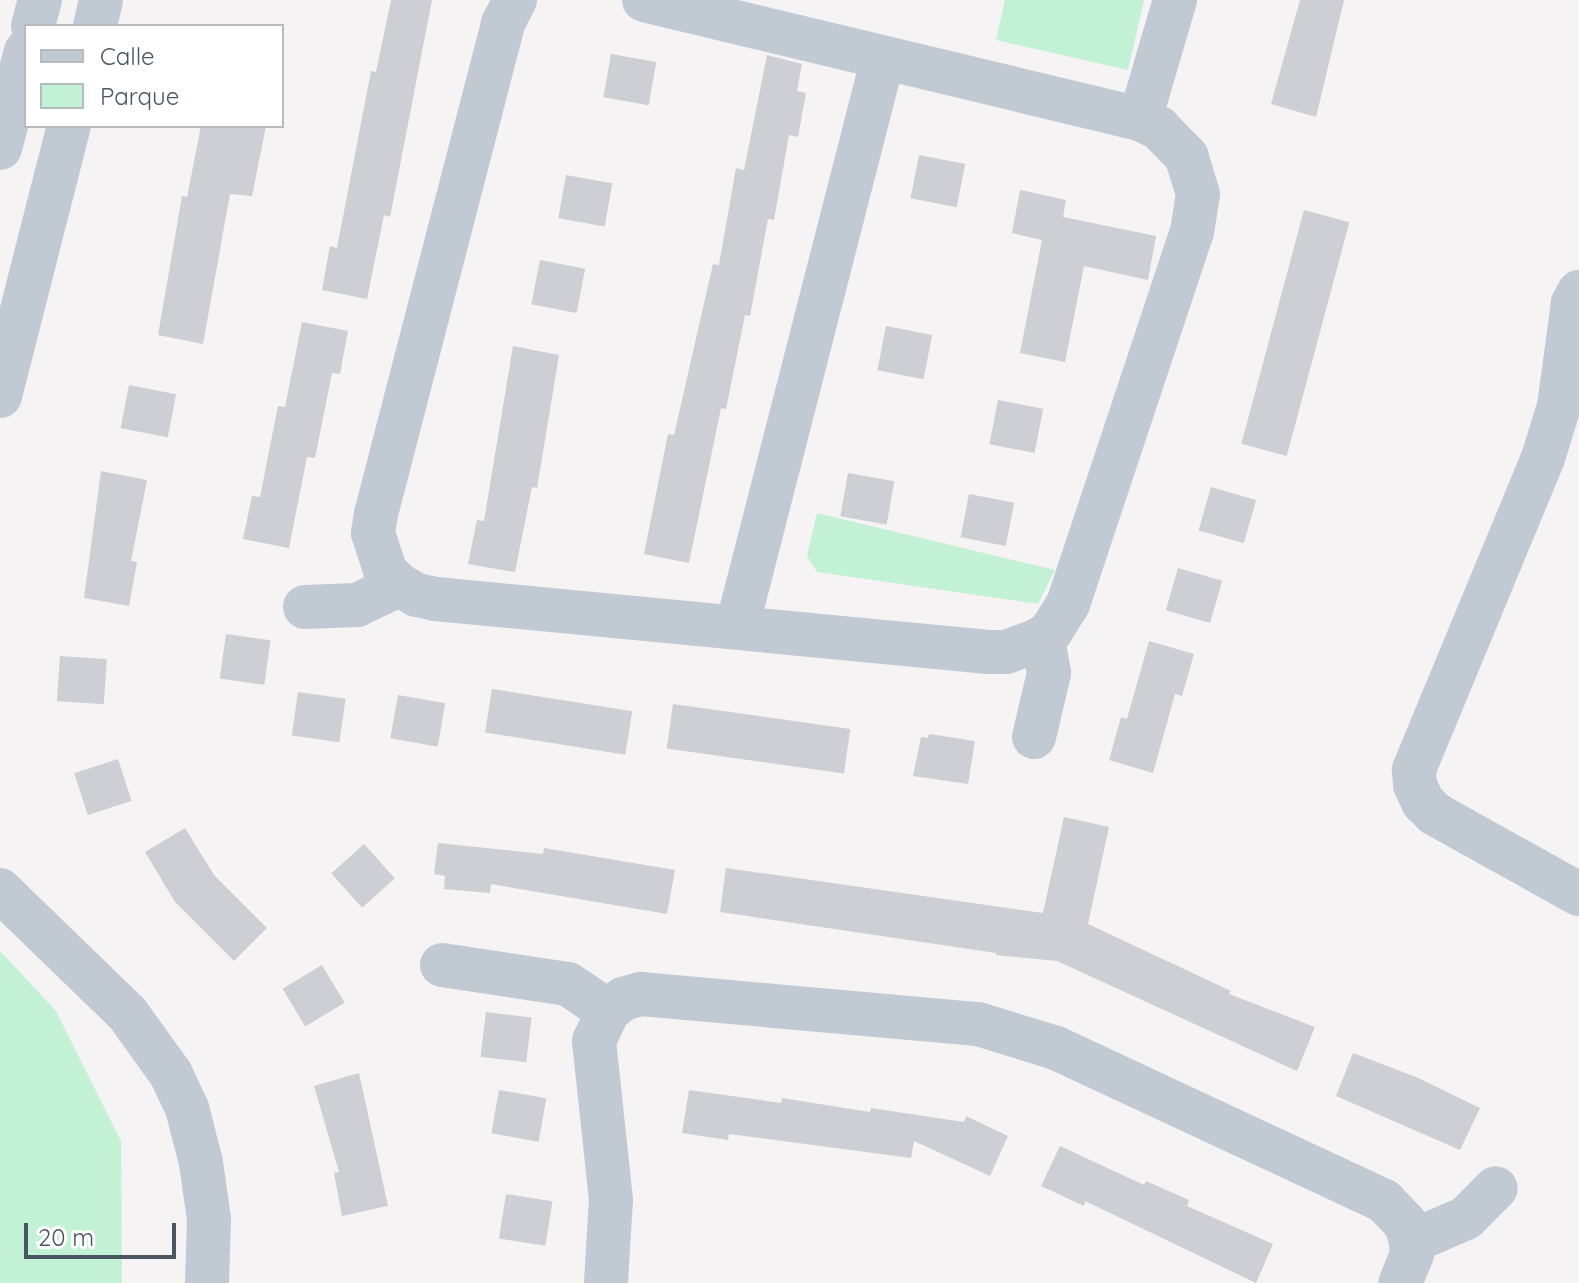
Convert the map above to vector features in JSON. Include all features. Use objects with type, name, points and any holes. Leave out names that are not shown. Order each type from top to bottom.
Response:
[{"type":"street","points":[[34,24],[40,0]]},
{"type":"street","points":[[95,24],[101,0]]},
{"type":"street","points":[[515,0],[503,24],[376,514],[373,533],[376,553],[385,571],[399,585],[417,595],[436,599],[988,652],[1014,650],[1039,640],[1051,631],[1068,604],[1197,214],[1198,194],[1187,157],[1159,128],[1140,119],[644,0]]},
{"type":"street","points":[[1140,119],[1175,0]]},
{"type":"street","points":[[0,148],[24,58]]},
{"type":"street","points":[[737,627],[883,58]]},
{"type":"street","points":[[0,396],[68,128]]},
{"type":"street","points":[[1579,292],[1573,303],[1559,406],[1543,458],[1417,754],[1414,770],[1415,785],[1423,802],[1435,814],[1579,894]]},
{"type":"street","points":[[305,607],[357,605],[399,585]]},
{"type":"street","points":[[1034,737],[1049,673],[1045,650],[1039,640]]},
{"type":"street","points":[[0,890],[127,1013],[171,1074],[187,1108],[201,1163],[209,1219],[207,1283]]},
{"type":"street","points":[[442,965],[568,984],[608,1011]]},
{"type":"street","points":[[606,1283],[611,1200],[594,1041],[608,1011],[623,999],[641,994],[948,1021],[1009,1031],[1056,1048],[1384,1201],[1405,1223],[1410,1237],[1412,1254],[1400,1283]]},
{"type":"street","points":[[1410,1237],[1429,1234],[1466,1218],[1496,1188]]},
{"type":"green space","points":[[1005,0],[1144,0],[1128,70],[996,40]]},
{"type":"green space","points":[[817,513],[1055,570],[1038,604],[817,572],[807,556]]},
{"type":"green space","points":[[0,951],[56,1011],[121,1141],[122,1283],[0,1283]]},
{"type":"building","points":[[391,0],[432,0],[390,217],[384,215],[367,299],[322,290],[330,246],[337,248],[371,71],[376,72]]},
{"type":"building","points":[[1300,0],[1344,0],[1316,117],[1271,104]]},
{"type":"building","points":[[611,54],[656,62],[649,105],[603,97]]},
{"type":"building","points":[[767,55],[802,64],[797,91],[806,93],[798,137],[789,135],[774,220],[768,219],[750,316],[745,315],[726,409],[721,408],[689,563],[644,554],[668,434],[674,435],[713,264],[719,265],[736,168],[744,170]]},
{"type":"building","points":[[201,128],[266,128],[252,196],[230,194],[203,344],[158,335],[182,196],[187,197]]},
{"type":"building","points":[[919,155],[965,164],[957,207],[911,198]]},
{"type":"building","points":[[566,175],[612,183],[605,226],[558,218]]},
{"type":"building","points":[[1020,190],[1066,200],[1063,217],[1156,236],[1148,280],[1084,266],[1065,362],[1020,353],[1042,240],[1012,233]]},
{"type":"building","points":[[1304,210],[1349,222],[1287,456],[1241,444]]},
{"type":"building","points":[[540,260],[585,269],[577,313],[531,304]]},
{"type":"building","points":[[302,322],[348,331],[340,374],[332,373],[315,458],[307,457],[289,548],[243,539],[252,496],[260,497],[278,406],[285,407]]},
{"type":"building","points":[[886,326],[932,335],[924,379],[877,370]]},
{"type":"building","points":[[513,346],[559,355],[537,488],[532,487],[515,572],[468,564],[477,520],[484,521]]},
{"type":"building","points":[[129,385],[176,394],[168,437],[121,428]]},
{"type":"building","points":[[998,400],[1043,409],[1035,453],[989,444]]},
{"type":"building","points":[[101,471],[147,480],[131,561],[137,562],[129,606],[84,598]]},
{"type":"building","points":[[848,473],[894,481],[887,524],[840,516]]},
{"type":"building","points":[[1211,487],[1256,500],[1244,543],[1199,530]]},
{"type":"building","points":[[969,494],[1014,503],[1006,546],[961,537]]},
{"type":"building","points":[[1178,568],[1222,581],[1210,623],[1166,610]]},
{"type":"building","points":[[226,634],[271,640],[264,685],[220,679]]},
{"type":"building","points":[[1149,641],[1194,654],[1182,696],[1175,694],[1153,773],[1109,760],[1121,717],[1127,719]]},
{"type":"building","points":[[60,656],[107,659],[104,704],[57,701]]},
{"type":"building","points":[[492,689],[632,711],[625,755],[485,732]]},
{"type":"building","points":[[298,692],[346,699],[339,742],[292,736]]},
{"type":"building","points":[[398,695],[445,703],[438,747],[390,738]]},
{"type":"building","points":[[673,704],[850,729],[844,773],[667,749]]},
{"type":"building","points":[[929,734],[975,741],[968,784],[913,776],[921,737],[928,738]]},
{"type":"building","points":[[118,759],[132,801],[88,815],[74,773]]},
{"type":"building","points":[[1064,817],[1109,827],[1088,924],[1231,991],[1229,994],[1315,1027],[1297,1071],[1057,961],[996,955],[720,912],[726,868],[1043,913]]},
{"type":"building","points":[[185,828],[214,875],[267,928],[234,961],[175,902],[145,852]]},
{"type":"building","points":[[438,843],[543,854],[544,848],[675,870],[667,914],[491,884],[490,893],[444,889],[445,876],[434,874]]},
{"type":"building","points":[[364,844],[395,878],[362,908],[331,873]]},
{"type":"building","points":[[322,965],[345,1003],[305,1026],[283,989]]},
{"type":"building","points":[[486,1012],[532,1018],[526,1062],[481,1057]]},
{"type":"building","points":[[1353,1053],[1416,1077],[1480,1108],[1460,1150],[1336,1096]]},
{"type":"building","points":[[359,1073],[388,1206],[342,1216],[334,1173],[339,1172],[314,1086]]},
{"type":"building","points":[[499,1090],[546,1098],[539,1142],[491,1133]]},
{"type":"building","points":[[689,1090],[781,1103],[782,1098],[870,1112],[871,1108],[964,1122],[966,1116],[1008,1136],[990,1176],[914,1141],[911,1158],[729,1134],[728,1140],[682,1133]]},
{"type":"building","points":[[1060,1146],[1144,1185],[1146,1181],[1189,1200],[1187,1206],[1273,1244],[1256,1283],[1085,1201],[1084,1206],[1041,1186]]},
{"type":"building","points":[[506,1194],[552,1201],[545,1246],[499,1238]]}]
